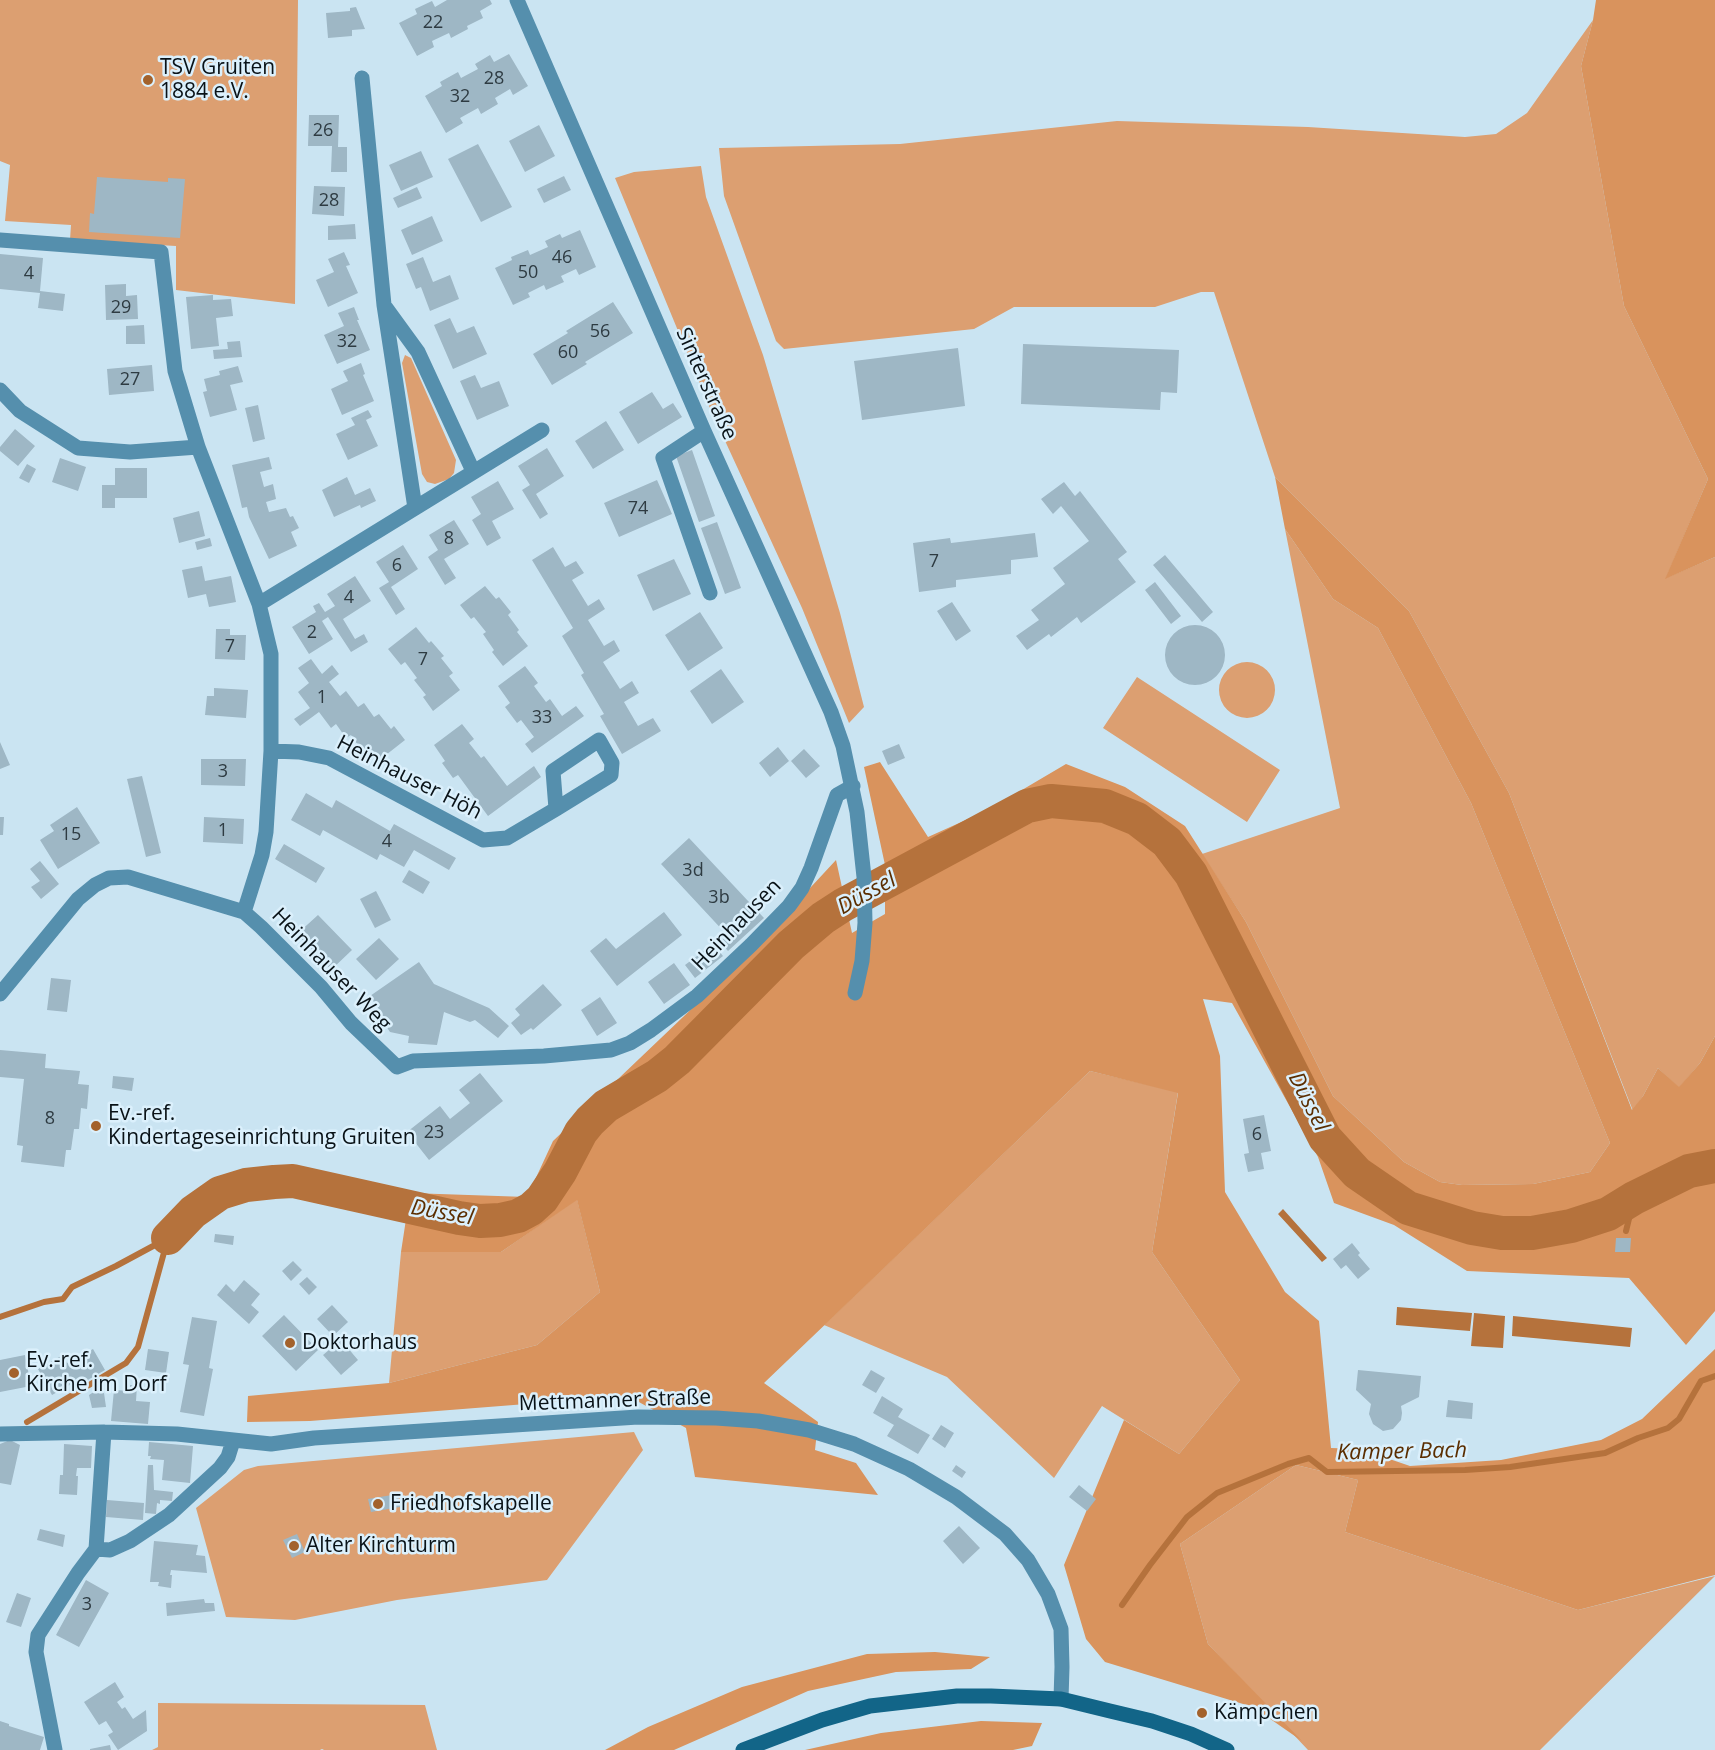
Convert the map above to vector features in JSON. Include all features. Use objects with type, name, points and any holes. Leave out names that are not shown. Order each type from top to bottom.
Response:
[{"type":"main road","points":[[743,1750],[822,1720],[870,1706],[957,1696],[1061,1700],[1152,1721],[1191,1734],[1227,1750]]},
{"type":"street","name":"Sinterstraße","points":[[517,0],[704,431],[831,712],[843,746],[853,786]]},
{"type":"street","points":[[362,78],[384,305],[415,508]]},
{"type":"street","points":[[0,240],[161,252],[175,371],[198,447],[259,604],[271,654],[271,751],[266,832],[262,855],[244,912]]},
{"type":"street","points":[[384,305],[418,352],[473,471]]},
{"type":"street","points":[[0,390],[20,411],[78,448],[129,452],[198,447]]},
{"type":"street","points":[[259,604],[542,430]]},
{"type":"street","points":[[704,431],[663,458],[710,593]]},
{"type":"street","name":"Heinhauser Höh","points":[[271,751],[299,752],[328,758],[483,840],[507,838],[556,809],[611,775],[612,764],[598,740],[553,771],[556,809]]},
{"type":"street","points":[[853,786],[864,878],[865,923],[862,961],[855,993]]},
{"type":"street","name":"Heinhausen","points":[[397,1067],[413,1061],[590,1053],[611,1050],[630,1043],[697,996],[789,906],[802,888],[811,868],[837,795],[853,786]]},
{"type":"street","name":"Heinhauser Weg","points":[[0,993],[78,899],[94,885],[109,878],[128,877],[244,912],[314,980],[351,1023],[397,1067]]},
{"type":"street","name":"Mettmanner Straße","points":[[0,1434],[104,1432],[177,1434],[271,1444],[314,1438],[638,1417],[758,1421],[809,1430],[854,1444],[909,1469],[956,1497],[1005,1534],[1028,1560],[1048,1594],[1061,1629],[1061,1700]]},
{"type":"street","points":[[55,1750],[36,1652],[38,1635],[96,1549],[104,1432]]},
{"type":"street","points":[[96,1549],[110,1550],[130,1541],[169,1515],[220,1468],[228,1457],[233,1441]]},
{"type":"shaded area","name":"TSV Gruiten 1884 e.V.","points":[[0,0],[298,0],[295,304],[176,290],[176,246],[70,240],[71,225],[5,221],[10,165],[0,161]]},
{"type":"shaded area","points":[[1596,0],[1715,0],[1715,557],[1665,579],[1708,479],[1624,306],[1581,66]]},
{"type":"shaded area","points":[[1593,20],[1581,66],[1624,306],[1708,479],[1666,578],[1715,557],[1715,1036],[1700,1063],[1679,1088],[1658,1068],[1633,1111],[1509,793],[1409,611],[1275,477],[1214,292],[1201,292],[1155,307],[1014,307],[974,329],[784,349],[776,341],[724,196],[719,148],[900,144],[1117,121],[1308,127],[1465,137],[1496,134],[1527,113]]},
{"type":"shaded area","points":[[701,166],[706,197],[763,355],[840,613],[864,707],[849,723],[802,608],[709,406],[615,178],[634,172]]},
{"type":"shaded area","points":[[405,355],[411,358],[456,460],[454,473],[449,479],[435,484],[427,482],[422,474],[402,363]]},
{"type":"shaded area","points":[[1275,477],[1409,611],[1509,793],[1632,1110],[1643,1096],[1658,1068],[1679,1087],[1700,1063],[1715,1036],[1715,1311],[1686,1345],[1629,1278],[1467,1271],[1394,1225],[1334,1203],[1318,1157],[1232,1003],[1203,999],[1220,1056],[1225,1192],[1285,1292],[1319,1321],[1331,1448],[1360,1449],[1410,1466],[1501,1460],[1601,1440],[1642,1419],[1715,1349],[1715,1575],[1578,1610],[1345,1532],[1358,1480],[1296,1465],[1180,1544],[1208,1644],[1302,1741],[1253,1707],[1105,1662],[1086,1639],[1064,1565],[1124,1420],[1179,1454],[1240,1380],[1152,1252],[1178,1093],[1090,1071],[764,1383],[818,1422],[815,1450],[856,1463],[878,1495],[695,1477],[686,1428],[628,1396],[310,1421],[247,1422],[248,1396],[389,1383],[537,1345],[600,1292],[577,1200],[501,1252],[401,1252],[410,1193],[527,1197],[553,1141],[747,956],[836,860],[852,933],[885,914],[885,865],[864,767],[880,762],[928,837],[988,810],[1066,764],[1125,787],[1185,826],[1246,922],[1333,1096],[1404,1162],[1440,1182],[1462,1185],[1533,1184],[1590,1172],[1610,1143],[1471,803],[1378,628],[1333,599],[1285,529]]},
{"type":"shaded area","points":[[1285,529],[1333,599],[1378,628],[1471,803],[1610,1143],[1590,1172],[1533,1184],[1462,1185],[1440,1182],[1404,1162],[1333,1096],[1246,922],[1202,854],[1340,808]]},
{"type":"shaded area","points":[[1247,662],[1258,664],[1267,670],[1273,679],[1275,690],[1273,701],[1267,710],[1258,716],[1247,718],[1236,716],[1227,710],[1221,701],[1219,690],[1221,679],[1227,670],[1236,664]]},
{"type":"shaded area","points":[[1137,677],[1280,770],[1247,822],[1103,728]]},
{"type":"shaded area","points":[[1090,1071],[1178,1092],[1152,1252],[1240,1380],[1179,1454],[1102,1406],[1054,1478],[947,1377],[824,1325]]},
{"type":"shaded area","points":[[577,1199],[600,1292],[537,1345],[389,1383],[401,1252],[501,1252]]},
{"type":"shaded area","points":[[1283,1209],[1327,1258],[1322,1262],[1278,1214]]},
{"type":"shaded area","points":[[1397,1307],[1472,1313],[1470,1331],[1396,1325]]},
{"type":"shaded area","points":[[1474,1313],[1505,1316],[1503,1348],[1471,1346]]},
{"type":"shaded area","points":[[1513,1316],[1632,1328],[1630,1347],[1512,1336]]},
{"type":"shaded area","points":[[634,1432],[643,1450],[547,1580],[397,1600],[295,1620],[226,1617],[196,1508],[244,1470],[258,1466]]},
{"type":"shaded area","points":[[1296,1465],[1358,1480],[1345,1532],[1578,1610],[1715,1576],[1540,1750],[1308,1750],[1208,1644],[1180,1544]]},
{"type":"shaded area","points":[[935,1652],[990,1657],[971,1669],[896,1672],[808,1691],[674,1750],[605,1750],[648,1727],[742,1687],[867,1654]]},
{"type":"shaded area","points":[[158,1703],[425,1705],[437,1750],[152,1750],[158,1747]]},
{"type":"shaded area","points":[[981,1721],[1042,1723],[1032,1746],[1013,1750],[805,1750],[881,1733]]},
{"type":"building","points":[[447,0],[490,0],[492,4],[480,11],[483,18],[467,26],[468,29],[451,38],[449,33],[432,41],[434,47],[417,56],[399,23],[417,14],[415,9],[432,1],[435,7]]},
{"type":"building","points":[[356,7],[365,29],[352,30],[352,36],[328,38],[326,13],[350,11],[350,8]]},
{"type":"building","points":[[509,54],[528,86],[513,95],[510,89],[495,98],[498,104],[481,114],[478,108],[460,118],[463,123],[446,133],[425,96],[442,86],[440,82],[458,72],[461,78],[478,69],[475,64],[490,55],[494,62]]},
{"type":"building","points":[[309,115],[339,115],[338,147],[347,147],[347,172],[331,172],[332,146],[308,146]]},
{"type":"building","points":[[539,125],[555,156],[525,172],[509,141]]},
{"type":"building","points":[[478,144],[512,207],[481,222],[448,159]]},
{"type":"building","points":[[421,151],[433,177],[401,191],[389,165]]},
{"type":"building","points":[[564,176],[571,190],[544,203],[537,189]]},
{"type":"building","points":[[97,177],[168,182],[168,178],[185,179],[180,238],[89,232],[90,213],[94,214]]},
{"type":"building","points":[[314,186],[345,187],[344,216],[312,214]]},
{"type":"building","points":[[417,187],[422,198],[398,208],[393,198]]},
{"type":"building","points":[[432,216],[443,241],[412,255],[401,230]]},
{"type":"building","points":[[355,224],[356,239],[328,240],[328,226]]},
{"type":"building","points":[[580,230],[596,267],[579,275],[576,269],[561,276],[564,282],[546,290],[544,285],[528,293],[530,297],[513,305],[495,268],[512,260],[511,257],[528,250],[530,255],[548,247],[545,241],[560,234],[562,238]]},
{"type":"building","points":[[344,252],[350,265],[346,266],[358,293],[328,307],[316,280],[334,272],[328,259]]},
{"type":"building","points":[[0,254],[43,258],[40,291],[65,294],[63,311],[38,308],[40,293],[0,289]]},
{"type":"building","points":[[423,257],[433,282],[450,275],[459,299],[430,311],[421,287],[416,289],[406,264]]},
{"type":"building","points":[[126,284],[126,296],[137,295],[138,319],[106,320],[105,285]]},
{"type":"building","points":[[213,295],[213,300],[231,299],[233,316],[216,318],[219,346],[191,349],[186,297]]},
{"type":"building","points":[[613,302],[633,333],[552,385],[533,354]]},
{"type":"building","points":[[354,307],[370,350],[337,364],[324,335],[344,326],[338,313]]},
{"type":"building","points":[[450,318],[457,333],[474,326],[487,354],[453,369],[434,325]]},
{"type":"building","points":[[144,325],[145,344],[126,344],[126,326]]},
{"type":"building","points":[[240,341],[242,357],[214,359],[213,350],[228,349],[227,342]]},
{"type":"building","points":[[1023,344],[1179,350],[1177,393],[1161,392],[1160,410],[1021,404]]},
{"type":"building","points":[[958,348],[965,406],[862,420],[854,361]]},
{"type":"building","points":[[361,363],[365,374],[363,375],[374,401],[342,415],[331,389],[348,381],[343,371]]},
{"type":"building","points":[[152,365],[154,391],[109,395],[107,369]]},
{"type":"building","points":[[238,366],[243,382],[230,385],[237,410],[210,417],[203,392],[207,391],[204,379],[220,375],[219,371]]},
{"type":"building","points":[[475,375],[481,388],[499,381],[509,406],[477,420],[460,381]]},
{"type":"building","points":[[652,392],[663,409],[673,403],[682,417],[638,444],[619,412]]},
{"type":"building","points":[[258,405],[265,439],[253,442],[245,408]]},
{"type":"building","points":[[368,410],[372,417],[366,420],[378,446],[348,460],[336,434],[355,425],[351,418]]},
{"type":"building","points":[[606,421],[624,450],[593,469],[575,441]]},
{"type":"building","points":[[15,429],[35,446],[18,466],[0,451],[0,447]]},
{"type":"building","points":[[547,448],[564,476],[536,494],[548,514],[540,519],[522,490],[530,485],[518,466]]},
{"type":"building","points":[[692,450],[715,516],[699,522],[676,456]]},
{"type":"building","points":[[269,457],[272,469],[260,472],[264,487],[273,484],[276,499],[266,502],[269,512],[286,508],[299,528],[291,532],[297,546],[269,559],[249,517],[247,507],[242,508],[232,465]]},
{"type":"building","points":[[60,458],[86,467],[78,491],[52,482]]},
{"type":"building","points":[[27,464],[36,469],[29,483],[19,478]]},
{"type":"building","points":[[115,468],[147,468],[147,498],[115,498],[115,508],[102,508],[102,485],[115,485]]},
{"type":"building","points":[[347,477],[355,495],[370,488],[376,501],[361,508],[360,505],[334,517],[322,490]]},
{"type":"building","points":[[657,480],[672,514],[619,537],[604,503]]},
{"type":"building","points":[[498,481],[514,509],[492,521],[501,538],[487,546],[472,520],[481,514],[471,497]]},
{"type":"building","points":[[1064,482],[1075,496],[1080,491],[1127,552],[1118,559],[1136,582],[1081,623],[1077,617],[1051,637],[1049,634],[1027,650],[1016,636],[1039,620],[1031,610],[1065,584],[1053,568],[1089,541],[1061,506],[1053,514],[1041,499]]},
{"type":"building","points":[[199,511],[205,536],[179,543],[173,518]]},
{"type":"building","points":[[454,520],[469,544],[444,559],[456,578],[445,585],[428,557],[438,550],[429,535]]},
{"type":"building","points":[[717,522],[741,588],[725,594],[701,528]]},
{"type":"building","points":[[1035,533],[1038,557],[1011,560],[1011,574],[956,580],[956,587],[919,592],[913,543],[950,538],[951,543]]},
{"type":"building","points":[[210,538],[212,546],[197,550],[195,542]]},
{"type":"building","points":[[403,545],[418,569],[391,587],[405,609],[396,615],[379,588],[389,582],[376,562]]},
{"type":"building","points":[[553,547],[565,567],[576,561],[584,573],[572,580],[588,606],[599,599],[605,609],[588,620],[604,646],[614,640],[620,651],[603,662],[620,689],[632,681],[639,693],[624,702],[638,726],[653,718],[661,731],[622,754],[600,716],[604,714],[581,675],[584,673],[562,636],[573,628],[532,560]]},
{"type":"building","points":[[1165,555],[1213,612],[1202,622],[1153,565]]},
{"type":"building","points":[[674,559],[691,594],[653,611],[637,575]]},
{"type":"building","points":[[202,566],[205,581],[231,576],[236,602],[209,607],[206,594],[188,598],[182,570]]},
{"type":"building","points":[[355,576],[371,601],[343,619],[355,639],[364,634],[368,642],[351,652],[328,617],[322,621],[333,639],[309,654],[292,627],[316,612],[313,606],[319,603],[325,612],[335,606],[327,594]]},
{"type":"building","points":[[1155,582],[1181,616],[1171,624],[1145,590]]},
{"type":"building","points":[[485,586],[496,599],[499,597],[511,612],[508,615],[528,646],[503,666],[492,652],[494,650],[483,634],[486,632],[460,605]]},
{"type":"building","points":[[952,602],[971,631],[956,641],[937,611]]},
{"type":"building","points":[[700,612],[723,648],[688,671],[665,635]]},
{"type":"building","points":[[1189,625],[1201,625],[1212,630],[1220,638],[1225,655],[1223,667],[1212,680],[1201,685],[1189,685],[1178,680],[1170,672],[1165,661],[1165,649],[1170,638],[1178,630]]},
{"type":"building","points":[[416,627],[444,656],[441,658],[453,673],[449,676],[460,690],[433,711],[423,697],[426,695],[414,680],[417,678],[405,662],[401,665],[388,649]]},
{"type":"building","points":[[216,629],[230,629],[230,635],[246,635],[245,660],[215,659]]},
{"type":"building","points":[[311,659],[322,674],[332,665],[339,674],[329,682],[340,696],[346,691],[358,707],[364,703],[374,717],[379,714],[391,729],[394,726],[405,740],[377,762],[366,748],[362,751],[351,735],[346,738],[336,724],[331,728],[319,712],[300,726],[294,719],[310,708],[298,692],[309,683],[298,668]]},
{"type":"building","points":[[525,666],[538,683],[534,686],[546,702],[550,699],[562,716],[576,706],[584,716],[532,753],[525,744],[534,737],[521,720],[517,723],[505,707],[510,703],[498,686]]},
{"type":"building","points":[[721,669],[744,702],[712,724],[690,691]]},
{"type":"building","points":[[214,688],[248,690],[246,718],[205,715],[207,696],[214,696]]},
{"type":"building","points":[[462,724],[474,739],[469,743],[481,758],[484,756],[507,786],[534,766],[541,777],[488,816],[458,775],[453,778],[442,763],[445,761],[434,745]]},
{"type":"building","points":[[0,742],[10,765],[0,769]]},
{"type":"building","points":[[899,744],[905,758],[888,765],[882,751]]},
{"type":"building","points":[[778,747],[789,761],[770,777],[759,763]]},
{"type":"building","points":[[804,749],[820,766],[806,778],[791,761]]},
{"type":"building","points":[[201,759],[246,759],[245,786],[201,785]]},
{"type":"building","points":[[142,776],[161,853],[146,857],[127,779]]},
{"type":"building","points":[[306,793],[332,808],[336,800],[390,831],[394,824],[456,858],[449,870],[414,850],[404,867],[380,854],[377,860],[323,830],[320,836],[291,820]]},
{"type":"building","points":[[77,807],[100,843],[58,869],[40,840],[54,831],[50,825]]},
{"type":"building","points":[[0,817],[4,817],[3,835],[0,835]]},
{"type":"building","points":[[204,817],[244,819],[243,844],[203,842]]},
{"type":"building","points":[[689,838],[764,918],[728,951],[720,942],[727,935],[661,864]]},
{"type":"building","points":[[284,844],[325,868],[316,883],[275,859]]},
{"type":"building","points":[[40,861],[59,884],[41,899],[31,887],[40,881],[30,869]]},
{"type":"building","points":[[409,870],[430,882],[423,894],[402,882]]},
{"type":"building","points":[[376,891],[391,920],[375,928],[360,899]]},
{"type":"building","points":[[664,912],[682,935],[617,986],[590,951],[606,938],[616,949]]},
{"type":"building","points":[[318,915],[352,950],[331,970],[297,934]]},
{"type":"building","points":[[379,938],[399,959],[376,980],[356,959]]},
{"type":"building","points":[[713,944],[723,956],[695,978],[685,965]]},
{"type":"building","points":[[419,962],[434,984],[489,1008],[509,1026],[498,1038],[475,1020],[470,1022],[444,1012],[437,1045],[408,1043],[409,1036],[390,1032],[377,1013],[380,1011],[370,996]]},
{"type":"building","points":[[674,963],[690,985],[664,1004],[648,982]]},
{"type":"building","points":[[51,978],[71,980],[67,1012],[47,1010]]},
{"type":"building","points":[[543,984],[562,1005],[533,1030],[531,1028],[521,1035],[511,1023],[520,1015],[515,1009]]},
{"type":"building","points":[[600,997],[617,1023],[597,1036],[581,1010]]},
{"type":"building","points":[[0,1050],[46,1054],[45,1068],[80,1071],[78,1084],[89,1085],[87,1109],[81,1108],[79,1129],[74,1129],[71,1150],[66,1150],[64,1167],[21,1162],[23,1146],[17,1145],[24,1079],[0,1077]]},
{"type":"building","points":[[480,1073],[503,1101],[429,1160],[407,1132],[440,1106],[450,1119],[470,1103],[459,1090]]},
{"type":"building","points":[[113,1076],[134,1078],[132,1091],[112,1088]]},
{"type":"building","points":[[1264,1115],[1271,1151],[1261,1153],[1264,1169],[1248,1172],[1244,1154],[1249,1153],[1243,1119]]},
{"type":"building","points":[[215,1234],[234,1236],[233,1245],[214,1242]]},
{"type":"building","points":[[1616,1238],[1631,1238],[1630,1252],[1615,1252]]},
{"type":"building","points":[[1352,1243],[1360,1253],[1358,1255],[1370,1269],[1358,1279],[1346,1265],[1341,1269],[1333,1259]]},
{"type":"building","points":[[293,1261],[302,1270],[291,1281],[282,1271]]},
{"type":"building","points":[[307,1277],[317,1287],[309,1295],[299,1284]]},
{"type":"building","points":[[244,1280],[260,1294],[251,1305],[259,1312],[249,1324],[217,1295],[226,1284],[234,1292]]},
{"type":"building","points":[[332,1305],[348,1322],[333,1336],[317,1319]]},
{"type":"building","name":"Doktorhaus","points":[[284,1315],[318,1350],[296,1371],[262,1336]]},
{"type":"building","points":[[192,1317],[217,1321],[209,1368],[213,1369],[204,1416],[180,1412],[189,1365],[183,1364]]},
{"type":"building","points":[[341,1340],[358,1360],[341,1375],[323,1355]]},
{"type":"building","points":[[93,1349],[105,1370],[79,1385],[77,1381],[52,1395],[38,1369],[63,1355],[67,1363]]},
{"type":"building","points":[[148,1349],[169,1352],[166,1373],[145,1370]]},
{"type":"building","name":"Ev.-ref. Kirche im Dorf","points":[[25,1355],[31,1386],[0,1392],[0,1360]]},
{"type":"building","points":[[871,1370],[885,1378],[876,1393],[862,1385]]},
{"type":"building","points":[[1358,1370],[1421,1376],[1419,1397],[1401,1406],[1401,1420],[1393,1429],[1383,1431],[1373,1424],[1369,1414],[1371,1404],[1356,1390]]},
{"type":"building","points":[[130,1385],[137,1386],[136,1401],[150,1402],[148,1424],[111,1421],[114,1390],[130,1391]]},
{"type":"building","points":[[103,1386],[106,1407],[92,1408],[89,1395]]},
{"type":"building","points":[[882,1396],[903,1409],[898,1417],[930,1435],[918,1454],[887,1436],[894,1425],[873,1413]]},
{"type":"building","points":[[1448,1400],[1473,1403],[1472,1419],[1446,1417]]},
{"type":"building","points":[[941,1425],[954,1433],[945,1448],[932,1439]]},
{"type":"building","points":[[10,1440],[20,1445],[11,1485],[0,1483],[0,1444]]},
{"type":"building","points":[[149,1442],[193,1446],[190,1483],[162,1480],[164,1460],[150,1459],[151,1456],[148,1456]]},
{"type":"building","points":[[64,1444],[92,1446],[91,1468],[77,1468],[77,1495],[59,1494],[60,1475],[63,1475]]},
{"type":"building","points":[[148,1465],[153,1465],[154,1490],[173,1492],[172,1501],[160,1500],[160,1504],[157,1503],[156,1514],[145,1513]]},
{"type":"building","points":[[956,1465],[966,1472],[962,1478],[952,1471]]},
{"type":"building","points":[[1079,1485],[1096,1499],[1087,1511],[1069,1497]]},
{"type":"building","points":[[398,1494],[400,1507],[371,1512],[368,1499]]},
{"type":"building","points":[[107,1500],[144,1503],[143,1520],[106,1517]]},
{"type":"building","points":[[959,1526],[980,1548],[963,1564],[943,1541]]},
{"type":"building","points":[[40,1529],[65,1535],[63,1547],[37,1540]]},
{"type":"building","name":"Alter Kirchturm","points":[[297,1534],[305,1552],[292,1558],[283,1540]]},
{"type":"building","points":[[154,1541],[198,1545],[196,1555],[205,1556],[207,1573],[171,1570],[171,1588],[158,1586],[159,1582],[150,1582]]},
{"type":"building","points":[[86,1580],[109,1593],[79,1647],[56,1635]]},
{"type":"building","points":[[17,1593],[31,1598],[21,1627],[6,1622]]},
{"type":"building","points":[[204,1599],[205,1603],[214,1603],[215,1611],[167,1616],[166,1603]]},
{"type":"building","points":[[115,1682],[124,1697],[117,1702],[122,1709],[125,1707],[133,1719],[146,1710],[147,1731],[118,1750],[108,1735],[113,1732],[106,1721],[99,1725],[84,1702]]},
{"type":"building","points":[[0,1721],[44,1737],[40,1750],[0,1750]]},
{"type":"building","points":[[110,1745],[111,1750],[90,1750],[90,1749]]},
{"type":"waterway","name":"Düssel","points":[[168,1238],[193,1212],[220,1193],[246,1185],[274,1182],[293,1181],[480,1221],[518,1216],[531,1209],[542,1199],[560,1172],[581,1132],[590,1121],[606,1106],[657,1076],[677,1060],[791,945],[823,918],[1027,806],[1051,801],[1105,806],[1137,819],[1167,842],[1191,874],[1325,1138],[1357,1173],[1408,1208],[1472,1228],[1502,1233],[1532,1233],[1571,1226],[1608,1214],[1634,1198],[1689,1171],[1715,1166]]},
{"type":"waterway","points":[[1626,1231],[1634,1198]]},
{"type":"waterway","points":[[0,1317],[44,1302],[63,1299],[72,1287],[168,1238]]},
{"type":"waterway","name":"Düssel","points":[[27,1422],[126,1363],[138,1347],[168,1238]]},
{"type":"waterway","name":"Kamper Bach","points":[[1122,1605],[1187,1517],[1217,1493],[1288,1464],[1309,1458],[1327,1472],[1465,1470],[1510,1467],[1605,1453],[1668,1428],[1679,1419],[1701,1381],[1715,1376]]},
{"type":"place","name":"TSV Gruiten 1884 e.V.","points":[[148,80]]},
{"type":"place","name":"Ev.-ref. Kindertageseinrichtung Gruiten","points":[[96,1126]]},
{"type":"place","name":"Doktorhaus","points":[[290,1343]]},
{"type":"place","name":"Ev.-ref. Kirche im Dorf","points":[[14,1373]]},
{"type":"place","name":"Friedhofskapelle","points":[[378,1504]]},
{"type":"place","name":"Alter Kirchturm","points":[[294,1546]]},
{"type":"place","name":"Kämpchen","points":[[1202,1713]]}]
